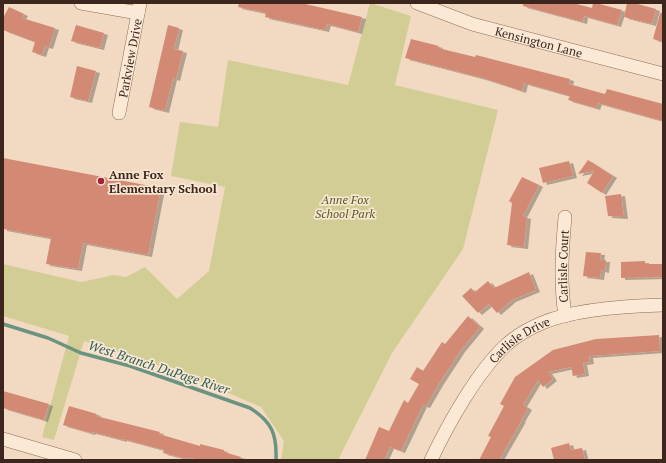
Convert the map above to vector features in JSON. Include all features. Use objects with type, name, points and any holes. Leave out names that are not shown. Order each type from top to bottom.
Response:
[{"type":"street","points":[[81,3],[138,8]]},
{"type":"street","name":"Kensington Lane","points":[[417,3],[472,24],[663,74]]},
{"type":"street","name":"Parkview Drive","points":[[119,113],[138,8]]},
{"type":"street","name":"Carlisle Court","points":[[565,217],[561,273],[565,316]]},
{"type":"street","name":"Carlisle Drive","points":[[431,460],[458,411],[482,374],[494,357],[507,344],[531,328],[565,316],[618,308],[663,305]]},
{"type":"street","points":[[3,439],[75,460]]},
{"type":"green space","name":"Anne Fox School Park","points":[[370,3],[411,16],[395,85],[498,110],[463,249],[392,353],[338,460],[281,460],[284,441],[261,407],[205,383],[142,359],[84,341],[54,440],[42,437],[69,336],[3,316],[3,264],[81,282],[114,275],[126,277],[145,267],[177,299],[209,271],[225,187],[171,176],[180,122],[218,127],[228,60],[348,85]]},
{"type":"building","points":[[239,3],[301,3],[362,17],[358,32],[327,24],[325,30],[265,17],[266,13],[238,7]]},
{"type":"building","points":[[523,3],[573,3],[592,8],[593,3],[596,3],[622,10],[617,25],[584,16],[583,22],[523,6]]},
{"type":"building","points":[[627,3],[634,3],[656,9],[652,24],[624,17]]},
{"type":"building","points":[[9,7],[24,14],[22,18],[55,28],[49,47],[45,46],[42,55],[32,52],[35,42],[3,30],[3,18]]},
{"type":"building","points":[[660,13],[663,13],[663,42],[653,39]]},
{"type":"building","points":[[76,25],[104,33],[100,48],[71,41]]},
{"type":"building","points":[[168,25],[179,28],[174,49],[183,51],[176,79],[173,78],[165,111],[149,107]]},
{"type":"building","points":[[411,39],[439,46],[438,48],[475,57],[476,55],[570,79],[569,84],[605,94],[607,89],[663,104],[663,121],[598,103],[596,108],[568,100],[570,96],[524,83],[522,91],[482,78],[405,58]]},
{"type":"building","points":[[77,66],[96,71],[88,101],[70,97]]},
{"type":"building","name":"Anne Fox Elementary School","points":[[3,158],[161,188],[148,255],[83,243],[78,269],[46,264],[51,238],[3,229]]},
{"type":"building","points":[[588,160],[613,176],[602,193],[587,183],[594,171],[578,174]]},
{"type":"building","points":[[569,161],[573,176],[543,183],[539,168]]},
{"type":"building","points":[[522,177],[539,185],[523,216],[527,217],[524,247],[507,245],[512,203],[509,201]]},
{"type":"building","points":[[621,194],[624,217],[608,216],[605,196]]},
{"type":"building","points":[[586,252],[601,253],[600,260],[606,260],[605,271],[601,270],[600,278],[583,276]]},
{"type":"building","points":[[645,261],[645,264],[663,264],[663,277],[621,278],[621,262]]},
{"type":"building","points":[[529,272],[536,290],[512,300],[497,313],[489,304],[478,313],[462,296],[471,288],[475,292],[488,281],[494,288]]},
{"type":"building","points":[[468,316],[480,327],[461,350],[426,406],[423,405],[401,451],[390,447],[384,460],[365,460],[379,427],[389,431],[404,400],[408,403],[419,384],[410,379],[417,367],[423,371],[442,342],[445,344]]},
{"type":"building","points":[[659,335],[660,351],[589,356],[590,362],[583,363],[585,374],[573,376],[571,367],[548,372],[553,379],[543,387],[538,380],[523,405],[528,408],[499,460],[479,460],[491,437],[488,436],[504,406],[500,404],[515,377],[553,350],[596,339]]},
{"type":"building","points":[[3,391],[49,404],[44,420],[3,408]]},
{"type":"building","points":[[69,406],[97,414],[96,416],[160,432],[159,434],[200,446],[200,444],[224,450],[224,452],[241,457],[240,460],[198,460],[188,457],[187,459],[163,453],[164,450],[63,425]]},
{"type":"building","points":[[569,443],[571,450],[582,448],[585,460],[554,460],[551,448]]},
{"type":"waterway","name":"West Branch DuPage River","points":[[3,324],[48,338],[81,353],[130,366],[250,408],[263,418],[272,430],[275,443],[276,460]]},
{"type":"place","name":"Anne Fox Elementary School","points":[[101,181]]}]
